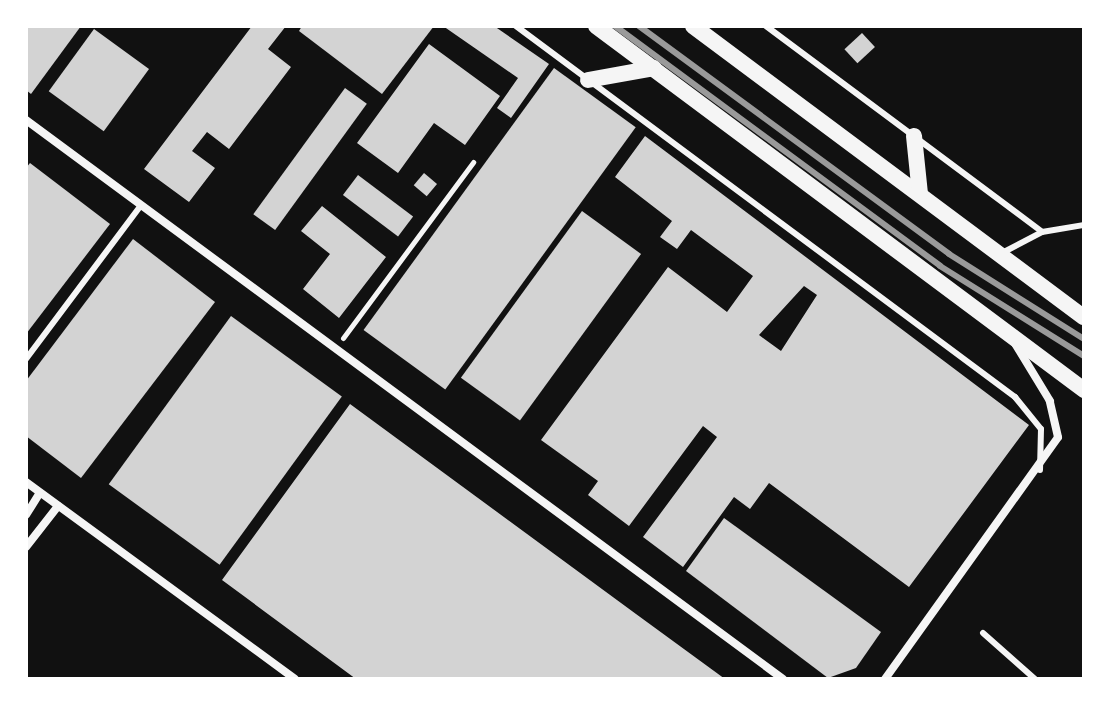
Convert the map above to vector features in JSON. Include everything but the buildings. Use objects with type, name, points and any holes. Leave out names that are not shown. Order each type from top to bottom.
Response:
[{"type":"main road","points":[[596,26],[1084,390]]},
{"type":"main road","points":[[693,26],[1084,317]]},
{"type":"main road","points":[[588,80],[654,68]]},
{"type":"main road","points":[[914,136],[920,194]]},
{"type":"main road","points":[[1059,371],[1084,400]]},
{"type":"street","points":[[29,122],[783,679]]},
{"type":"street","points":[[885,679],[1040,470],[1058,437],[1057,419],[1009,334]]},
{"type":"street","points":[[26,482],[295,679]]},
{"type":"street","points":[[26,515],[40,493]]},
{"type":"street","points":[[26,547],[58,506]]},
{"type":"lane","points":[[516,26],[1015,397],[1041,429],[1040,470]]},
{"type":"lane","points":[[766,26],[1042,232]]},
{"type":"lane","points":[[26,133],[29,122]]},
{"type":"lane","points":[[26,359],[141,205]]},
{"type":"lane","points":[[999,254],[1042,232],[1084,225]]},
{"type":"lane","points":[[983,633],[1035,679]]},
{"type":"path","points":[[336,349],[473,162]]},
{"type":"railway","points":[[615,26],[940,266],[1084,356]]},
{"type":"railway","points":[[639,26],[949,254],[1084,339]]}]
